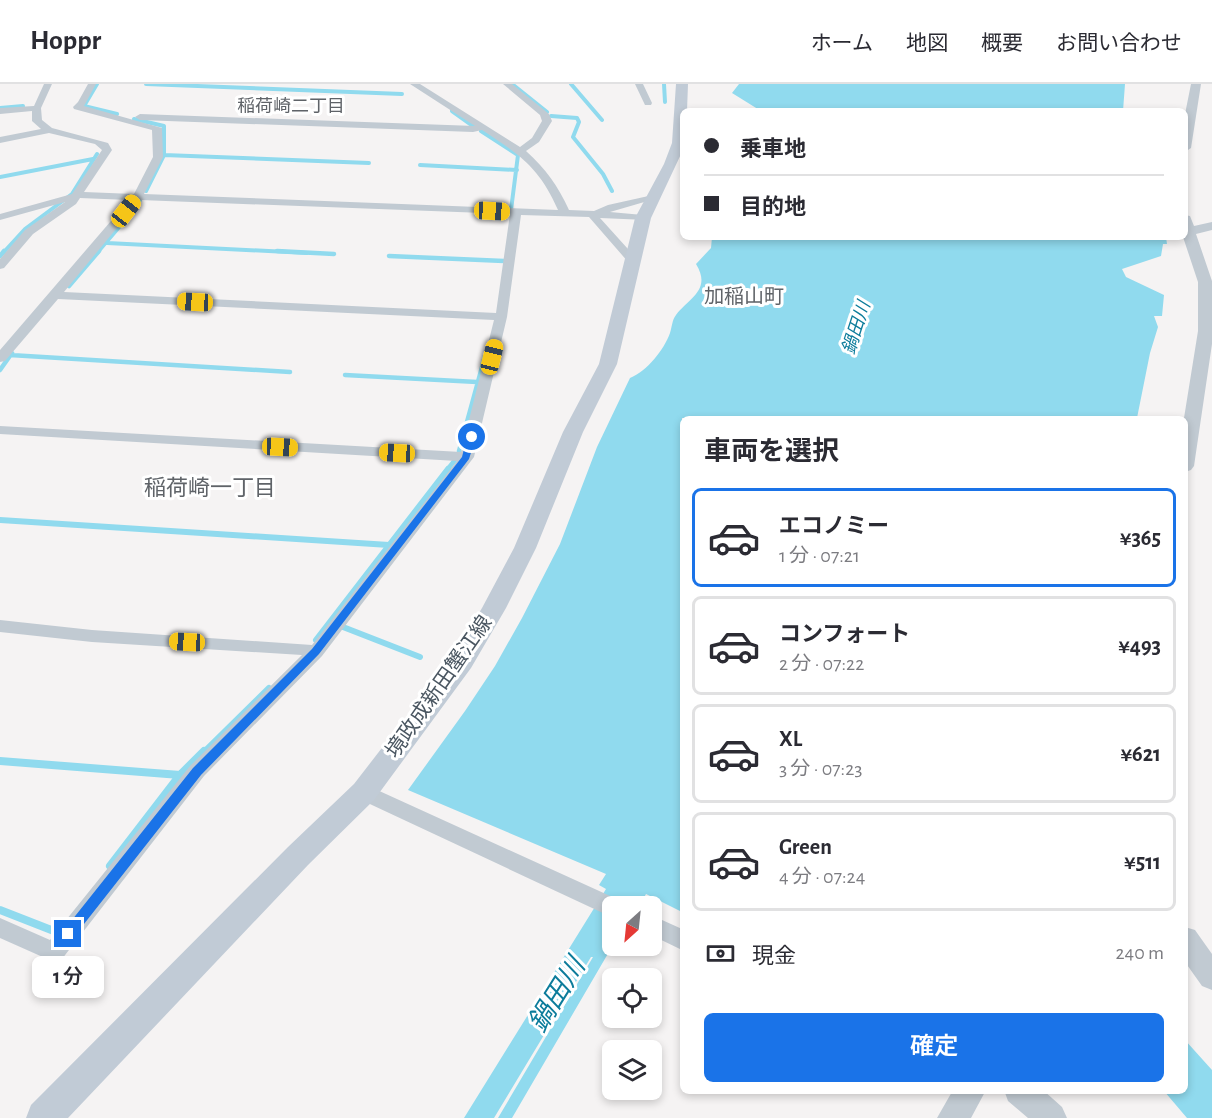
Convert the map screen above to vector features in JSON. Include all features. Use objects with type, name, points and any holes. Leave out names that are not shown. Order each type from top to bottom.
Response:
[{"type":"main road","name":"境政成新田蟹江線","points":[[682,84],[682,108]]},
{"type":"main road","name":"境政成新田蟹江線","points":[[44,1118],[298,856],[364,792],[462,662],[494,608],[525,548],[573,432],[608,364],[648,208],[671,164],[680,134]]},
{"type":"street","points":[[45,131],[37,121],[37,108],[48,84]]},
{"type":"street","points":[[0,358],[138,196],[158,157],[157,128],[77,107],[82,103],[92,84]]},
{"type":"street","points":[[414,84],[442,99],[520,151],[552,184],[565,213]]},
{"type":"street","points":[[507,84],[544,114],[547,121],[536,140],[520,151]]},
{"type":"street","points":[[639,84],[648,103]]},
{"type":"street","points":[[1188,131],[1196,84]]},
{"type":"street","points":[[0,111],[37,108]]},
{"type":"street","points":[[118,117],[123,115],[473,129],[483,127]]},
{"type":"street","points":[[0,140],[45,131],[98,142],[107,150],[72,197],[29,232],[0,266]]},
{"type":"street","points":[[0,218],[72,197],[138,196],[593,216],[648,208]]},
{"type":"street","points":[[593,216],[612,207],[648,208]]},
{"type":"street","points":[[0,928],[54,952],[197,771],[316,652],[466,457],[501,317],[516,212]]},
{"type":"street","points":[[593,216],[633,261]]},
{"type":"street","points":[[1188,225],[1212,226]]},
{"type":"street","points":[[1188,228],[1204,282],[1209,332],[1188,449]]},
{"type":"street","points":[[53,295],[501,317]]},
{"type":"street","points":[[0,430],[466,457]]},
{"type":"street","points":[[0,626],[92,636],[305,649],[316,652]]},
{"type":"street","points":[[364,792],[602,903]]},
{"type":"street","points":[[662,930],[680,939]]},
{"type":"street","points":[[1188,943],[1212,977]]},
{"type":"street","points":[[953,1118],[968,1094]]},
{"type":"street","points":[[1024,1094],[1051,1118]]},
{"type":"water","points":[[739,84],[1125,84],[1123,108],[756,108],[732,93]]},
{"type":"water","name":"鍋田川","points":[[712,240],[1166,240],[1167,244],[1163,244],[1161,256],[1122,269],[1126,277],[1164,295],[1162,316],[1154,316],[1158,327],[1150,353],[1137,416],[680,416],[680,911],[662,902],[662,896],[646,894],[645,896],[602,896],[602,956],[607,956],[512,1118],[498,1118],[593,957],[494,1118],[464,1118],[606,889],[599,885],[606,874],[408,790],[495,666],[522,618],[560,544],[597,447],[630,378],[649,365],[659,353],[667,340],[675,317],[700,287],[700,273],[696,264],[711,248]]},
{"type":"water","points":[[1188,1043],[1212,1070],[1212,1118],[1187,1118],[1167,1094],[1188,1094]]},
{"type":"waterway","points":[[97,84],[84,106],[117,114]]},
{"type":"waterway","points":[[146,84],[402,94]]},
{"type":"waterway","points":[[512,84],[547,112]]},
{"type":"waterway","points":[[571,84],[602,120]]},
{"type":"waterway","points":[[664,84],[665,102]]},
{"type":"waterway","points":[[0,108],[23,106]]},
{"type":"waterway","points":[[452,111],[473,126]]},
{"type":"waterway","points":[[551,116],[577,118],[579,122],[573,137],[603,174],[612,191]]},
{"type":"waterway","points":[[134,119],[164,126],[164,155]]},
{"type":"waterway","points":[[481,131],[518,155],[516,170]]},
{"type":"waterway","points":[[3,253],[25,229],[72,194],[97,154]]},
{"type":"waterway","points":[[146,191],[164,155]]},
{"type":"waterway","points":[[164,155],[369,163]]},
{"type":"waterway","points":[[0,177],[93,159]]},
{"type":"waterway","points":[[420,165],[516,170]]},
{"type":"waterway","points":[[511,210],[516,170]]},
{"type":"waterway","points":[[132,213],[140,200]]},
{"type":"waterway","points":[[97,253],[126,219]]},
{"type":"waterway","points":[[107,243],[307,253]]},
{"type":"waterway","points":[[0,256],[4,251]]},
{"type":"waterway","points":[[69,286],[99,251]]},
{"type":"waterway","points":[[277,251],[334,254]]},
{"type":"waterway","points":[[389,256],[504,261]]},
{"type":"waterway","points":[[0,370],[11,355]]},
{"type":"waterway","points":[[11,355],[290,372]]},
{"type":"waterway","points":[[459,451],[485,356]]},
{"type":"waterway","points":[[345,375],[477,382]]},
{"type":"waterway","points":[[447,470],[455,460]]},
{"type":"waterway","points":[[316,640],[448,469]]},
{"type":"waterway","points":[[0,520],[389,545]]},
{"type":"waterway","points":[[343,627],[420,657]]},
{"type":"waterway","points":[[203,753],[269,688]]},
{"type":"waterway","points":[[180,775],[204,751]]},
{"type":"waterway","points":[[0,761],[180,775]]},
{"type":"waterway","points":[[110,866],[180,775]]},
{"type":"waterway","points":[[0,910],[59,933],[62,929]]},
{"type":"district","name":"稲荷崎二丁目","points":[[291,107]]},
{"type":"district","name":"加稲山町","points":[[744,297]]},
{"type":"district","name":"稲荷崎一丁目","points":[[210,488]]},
{"type":"route","points":[[68,934],[197,771],[316,652],[466,457],[472,437]]}]
